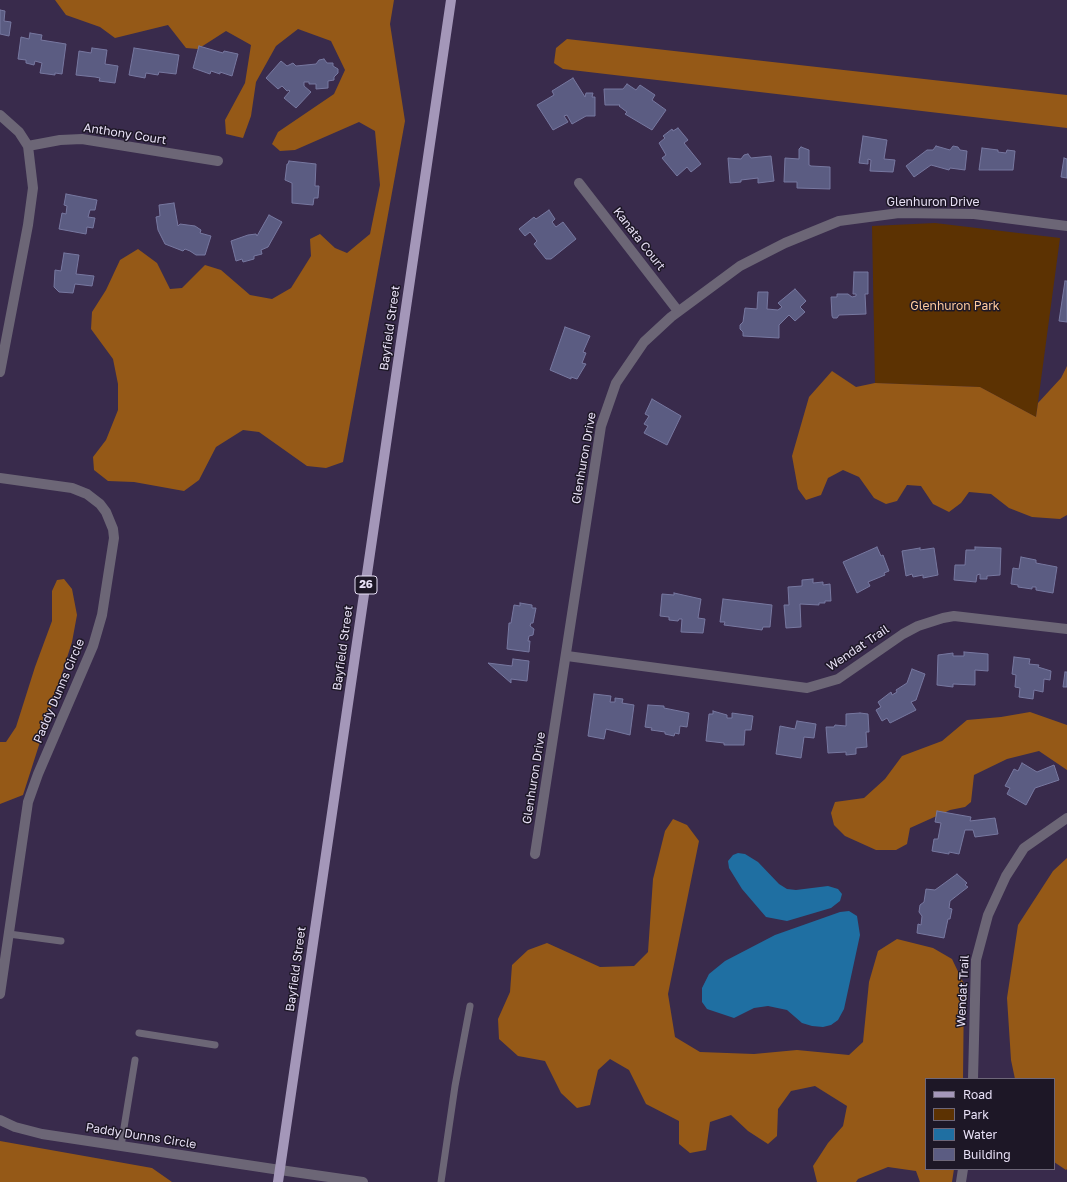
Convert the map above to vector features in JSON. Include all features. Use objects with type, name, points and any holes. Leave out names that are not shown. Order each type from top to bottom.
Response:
[{"type":"main road","name":"Bayfield Street","points":[[278,1182],[451,0]]},
{"type":"street","points":[[0,115],[19,132],[28,146],[33,188],[29,218],[0,372]]},
{"type":"street","name":"Anthony Court","points":[[28,146],[60,140],[82,139],[218,161]]},
{"type":"street","name":"Kanata Court","points":[[579,183],[678,311]]},
{"type":"street","name":"Glenhuron Drive","points":[[535,854],[601,426],[616,384],[633,356],[657,329],[678,311],[740,266],[785,243],[839,221],[899,213],[974,214],[1067,226]]},
{"type":"street","name":"Paddy Dunns Circle","points":[[0,478],[72,488],[87,494],[100,504],[106,512],[113,529],[114,538],[102,615],[93,646],[38,774],[28,802],[0,994]]},
{"type":"street","name":"Wendat Trail","points":[[566,656],[807,688],[838,679],[903,634],[918,626],[943,618],[954,616],[1067,629]]},
{"type":"street","name":"Wendat Trail","points":[[973,1078],[976,960],[988,915],[1006,876],[1024,848],[1067,818]]},
{"type":"street","name":"Paddy Dunns Circle","points":[[0,1120],[15,1128],[42,1134],[363,1182]]},
{"type":"street","points":[[961,1182],[963,1170]]},
{"type":"lane","points":[[9,934],[61,941]]},
{"type":"lane","points":[[441,1182],[455,1086],[470,1006]]},
{"type":"lane","points":[[139,1033],[216,1045]]},
{"type":"lane","points":[[121,1146],[136,1060]]},
{"type":"green space","name":"Glenhuron Park","points":[[935,223],[1060,238],[1036,417],[980,387],[875,383],[872,226]]},
{"type":"shaded area","points":[[55,0],[394,0],[390,24],[405,121],[343,462],[326,468],[307,466],[259,432],[243,430],[216,447],[199,480],[184,491],[134,482],[108,481],[94,470],[93,457],[106,440],[118,410],[118,384],[113,359],[91,329],[92,312],[106,290],[120,260],[138,249],[157,263],[170,289],[182,288],[205,265],[221,270],[250,295],[272,299],[291,288],[311,256],[310,239],[320,234],[335,248],[347,253],[370,234],[380,185],[375,131],[359,122],[295,150],[280,151],[272,144],[278,132],[334,94],[345,70],[331,41],[298,29],[276,46],[256,82],[251,116],[243,138],[226,134],[225,120],[245,83],[251,45],[226,31],[198,49],[186,48],[168,25],[115,38],[100,27],[66,15]]},
{"type":"shaded area","points":[[567,39],[1067,95],[1067,128],[563,69],[554,63],[556,48]]},
{"type":"shaded area","points":[[1067,366],[1067,515],[1060,519],[1032,517],[1009,508],[991,494],[969,492],[961,503],[949,512],[933,504],[921,486],[907,485],[897,501],[886,504],[874,498],[859,477],[843,470],[828,478],[821,495],[806,500],[798,489],[792,456],[809,397],[832,371],[856,387],[875,383],[980,387],[1036,417],[1038,403],[1061,378]]},
{"type":"shaded area","points":[[64,579],[72,589],[77,615],[72,642],[23,795],[0,804],[0,742],[6,742],[16,727],[35,667],[52,621],[52,591],[57,580]]},
{"type":"shaded area","points":[[1030,712],[1067,725],[1067,770],[1039,751],[1007,759],[974,775],[971,802],[965,807],[950,810],[910,828],[907,844],[896,850],[876,850],[845,836],[834,825],[831,813],[835,802],[864,798],[885,779],[902,756],[942,741],[967,720],[1001,717]]},
{"type":"shaded area","points":[[673,819],[687,825],[699,841],[668,994],[675,1037],[700,1052],[754,1054],[797,1050],[849,1055],[863,1042],[869,982],[878,951],[897,939],[933,948],[952,959],[964,984],[963,1078],[925,1078],[925,1170],[954,1170],[952,1182],[920,1182],[916,1171],[888,1167],[858,1179],[856,1182],[817,1182],[813,1166],[828,1143],[843,1126],[847,1106],[815,1086],[791,1091],[778,1109],[777,1136],[768,1144],[748,1131],[731,1115],[710,1122],[706,1150],[690,1153],[679,1144],[679,1121],[646,1104],[629,1070],[610,1059],[598,1070],[590,1105],[577,1108],[561,1093],[545,1061],[518,1056],[499,1039],[498,1019],[510,992],[512,965],[528,950],[547,943],[600,967],[634,966],[648,952],[653,879],[665,831]]},
{"type":"shaded area","points":[[1067,858],[1066,1170],[1055,1163],[1055,1078],[1015,1078],[1011,1060],[1007,998],[1018,925],[1053,871]]},
{"type":"shaded area","points":[[0,1141],[152,1168],[172,1182],[0,1182]]},
{"type":"water","points":[[738,853],[745,854],[758,862],[779,884],[787,889],[796,890],[828,886],[838,889],[842,894],[840,901],[831,908],[787,921],[766,917],[742,889],[729,868],[728,861],[733,855]]},
{"type":"water","points":[[849,911],[857,916],[860,935],[844,1009],[838,1020],[831,1025],[823,1027],[802,1023],[787,1010],[768,1006],[754,1008],[734,1018],[707,1009],[702,1002],[702,988],[709,974],[725,961],[775,935],[840,912]]},
{"type":"building","points":[[0,10],[5,11],[4,21],[11,22],[9,36],[0,34]]},
{"type":"building","points":[[30,33],[42,35],[41,40],[66,44],[62,74],[55,73],[55,75],[40,73],[42,63],[35,61],[34,65],[26,63],[26,60],[18,59],[21,37],[29,39]]},
{"type":"building","points":[[199,46],[223,53],[224,51],[238,54],[232,76],[211,71],[210,74],[193,68]]},
{"type":"building","points":[[92,48],[107,50],[105,64],[118,66],[115,83],[99,81],[100,78],[76,75],[79,51],[91,53]]},
{"type":"building","points":[[134,48],[179,55],[176,74],[159,72],[158,75],[146,73],[145,78],[129,75]]},
{"type":"building","points":[[324,59],[327,63],[333,63],[333,66],[338,69],[338,73],[334,77],[334,80],[328,81],[328,88],[316,89],[316,84],[304,82],[304,86],[311,92],[296,108],[284,98],[290,91],[289,90],[287,91],[282,86],[278,89],[266,78],[281,61],[287,66],[293,63],[296,66],[316,64],[319,60]]},
{"type":"building","points":[[573,78],[585,97],[586,93],[593,93],[592,97],[595,97],[595,116],[586,116],[572,124],[567,115],[564,116],[568,122],[553,130],[537,105],[554,95],[552,91]]},
{"type":"building","points":[[627,84],[636,90],[640,85],[655,95],[652,100],[666,110],[652,130],[625,114],[627,112],[619,106],[620,105],[605,105],[604,89],[623,89]]},
{"type":"building","points":[[678,128],[688,140],[684,143],[701,164],[691,172],[687,167],[677,176],[662,158],[666,155],[659,143],[665,138],[663,136],[672,129],[673,131]]},
{"type":"building","points":[[863,136],[887,140],[884,159],[895,160],[893,172],[870,171],[871,160],[868,159],[868,164],[859,163]]},
{"type":"building","points":[[936,146],[950,150],[953,146],[958,147],[960,150],[967,151],[965,170],[950,168],[949,170],[931,165],[914,177],[906,166],[927,150],[933,150]]},
{"type":"building","points":[[801,147],[809,150],[809,165],[830,167],[830,189],[797,188],[797,182],[784,182],[785,158],[799,159],[799,149]]},
{"type":"building","points":[[982,148],[998,150],[998,152],[1006,153],[1007,150],[1015,151],[1013,170],[979,170]]},
{"type":"building","points":[[748,154],[751,158],[771,156],[774,181],[758,183],[758,178],[730,183],[728,158],[741,159],[744,155]]},
{"type":"building","points":[[1064,158],[1067,159],[1067,178],[1061,177]]},
{"type":"building","points":[[289,161],[316,164],[315,186],[319,186],[318,198],[314,198],[313,205],[292,203],[292,183],[285,180],[287,164]]},
{"type":"building","points":[[66,194],[97,200],[95,210],[90,210],[88,217],[95,218],[93,228],[87,227],[86,234],[59,229],[62,213],[66,214],[67,206],[64,205]]},
{"type":"building","points":[[174,203],[178,226],[180,224],[195,226],[201,230],[200,233],[211,236],[205,255],[196,255],[185,249],[183,251],[165,244],[158,230],[156,217],[160,216],[159,205]]},
{"type":"building","points":[[549,210],[555,219],[552,222],[556,227],[563,222],[576,239],[551,259],[546,259],[534,244],[537,241],[530,232],[525,236],[519,229],[534,217],[536,219]]},
{"type":"building","points":[[269,215],[282,222],[268,247],[261,250],[262,254],[254,256],[254,259],[243,262],[242,259],[236,261],[231,241],[248,235],[256,234],[257,236]]},
{"type":"building","points":[[64,253],[79,255],[76,274],[94,276],[92,286],[75,284],[73,293],[59,292],[54,287],[55,270],[61,271]]},
{"type":"building","points":[[854,272],[868,272],[868,294],[865,294],[866,314],[839,315],[837,318],[833,318],[831,297],[837,297],[837,294],[848,294],[852,297],[856,296],[856,294],[853,294]]},
{"type":"building","points":[[1065,281],[1067,281],[1067,322],[1059,321]]},
{"type":"building","points":[[795,289],[806,301],[800,307],[805,312],[795,321],[789,315],[779,325],[779,338],[743,336],[740,325],[743,322],[745,308],[757,309],[758,292],[768,292],[767,309],[778,310],[782,307],[778,303]]},
{"type":"building","points":[[565,327],[590,336],[583,352],[586,353],[582,363],[586,364],[577,379],[571,377],[571,379],[550,370]]},
{"type":"building","points":[[652,399],[681,416],[667,445],[644,433],[648,426],[644,424],[649,416],[645,414]]},
{"type":"building","points":[[877,547],[881,556],[883,555],[889,571],[884,573],[885,575],[868,582],[870,586],[857,593],[843,562]]},
{"type":"building","points":[[975,547],[1001,548],[1000,575],[987,576],[987,579],[980,579],[980,574],[977,575],[976,582],[954,580],[955,565],[965,565],[966,550],[975,550]]},
{"type":"building","points":[[920,548],[920,550],[934,548],[938,575],[923,578],[923,575],[913,577],[912,574],[906,576],[902,551]]},
{"type":"building","points":[[1021,557],[1036,560],[1036,563],[1057,567],[1053,593],[1036,590],[1036,587],[1032,587],[1032,589],[1018,587],[1018,585],[1011,584],[1013,568],[1019,569]]},
{"type":"building","points":[[813,579],[813,583],[823,582],[823,585],[830,584],[831,601],[819,603],[819,605],[800,604],[801,627],[786,628],[784,605],[789,605],[788,587],[802,586],[802,580]]},
{"type":"building","points":[[674,593],[701,599],[698,618],[705,619],[703,633],[681,632],[682,619],[679,619],[678,621],[669,620],[669,617],[660,616],[662,594],[674,595]]},
{"type":"building","points":[[723,599],[772,605],[770,627],[763,627],[762,630],[724,625],[725,622],[720,622]]},
{"type":"building","points":[[520,603],[532,605],[532,608],[536,608],[533,623],[531,623],[530,626],[534,629],[533,635],[529,636],[529,652],[507,649],[509,623],[511,623],[514,605],[520,606]]},
{"type":"building","points":[[964,652],[988,654],[988,671],[975,670],[975,685],[953,684],[953,687],[937,685],[938,655],[953,653],[953,656],[964,656]]},
{"type":"building","points":[[1014,657],[1030,659],[1029,664],[1039,665],[1038,667],[1051,671],[1050,680],[1044,679],[1043,692],[1034,690],[1033,699],[1019,697],[1020,688],[1015,687],[1016,675],[1012,674]]},
{"type":"building","points":[[513,659],[529,661],[527,681],[511,679],[511,683],[488,663],[512,666]]},
{"type":"building","points":[[912,669],[925,674],[916,700],[911,702],[916,710],[890,723],[887,718],[882,721],[876,710],[881,707],[878,702],[891,692],[892,695],[897,692],[896,690],[907,683]]},
{"type":"building","points":[[1065,672],[1067,672],[1067,687],[1063,687]]},
{"type":"building","points":[[594,694],[611,696],[610,702],[615,702],[615,698],[623,699],[622,703],[634,705],[630,735],[606,729],[604,739],[588,736]]},
{"type":"building","points":[[648,705],[664,706],[664,708],[689,713],[687,727],[680,726],[679,734],[675,733],[674,736],[645,727]]},
{"type":"building","points":[[713,711],[727,715],[727,718],[732,718],[732,713],[753,716],[751,730],[745,730],[744,745],[724,745],[724,743],[706,741],[709,714],[713,714]]},
{"type":"building","points":[[846,714],[868,714],[869,732],[866,732],[867,747],[856,748],[856,754],[846,755],[846,752],[828,753],[826,727],[834,727],[835,725],[846,726]]},
{"type":"building","points":[[797,721],[816,724],[814,738],[804,737],[801,758],[776,754],[780,726],[795,729]]},
{"type":"building","points":[[1022,763],[1037,772],[1054,765],[1059,780],[1035,788],[1026,805],[1007,794],[1010,788],[1005,786],[1014,769],[1018,771]]},
{"type":"building","points":[[937,811],[971,817],[970,821],[995,818],[998,834],[975,837],[973,830],[965,830],[959,854],[932,851],[934,839],[938,839],[941,823],[935,822]]},
{"type":"building","points":[[957,874],[967,883],[965,885],[968,887],[950,901],[949,908],[952,909],[944,938],[917,933],[918,924],[921,925],[922,916],[919,912],[920,905],[924,902],[926,889],[935,890]]}]
